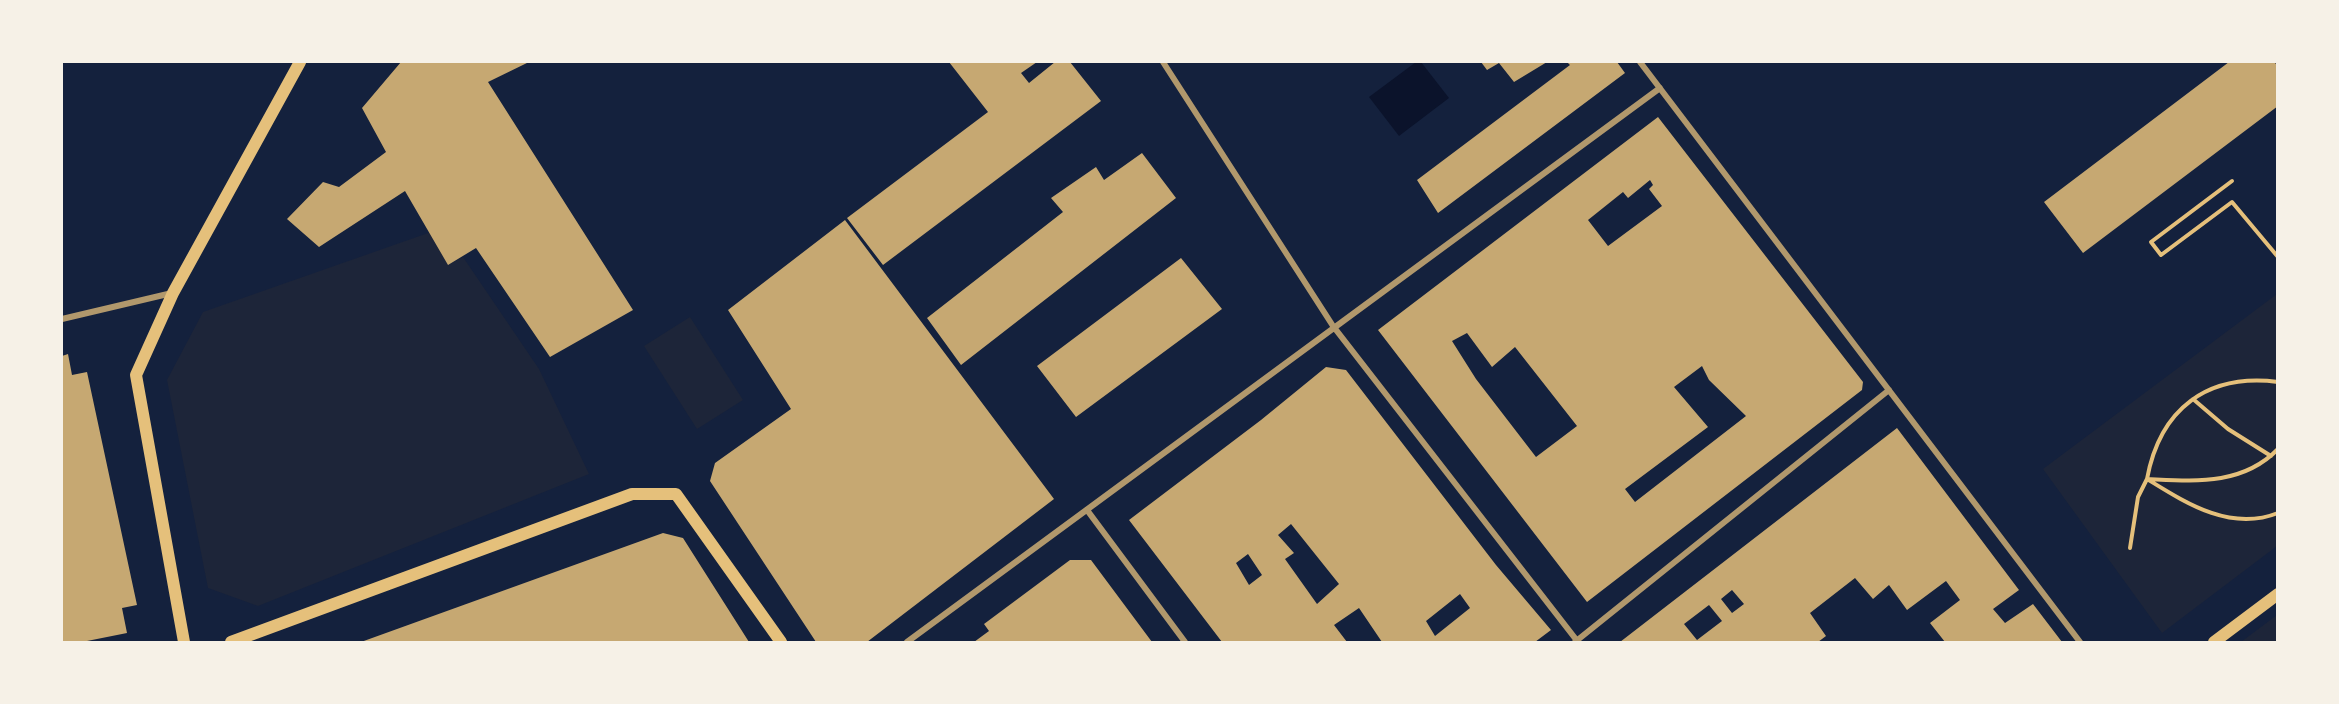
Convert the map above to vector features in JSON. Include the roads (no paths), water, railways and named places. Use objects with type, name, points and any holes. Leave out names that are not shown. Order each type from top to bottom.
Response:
[{"type":"main road","points":[[184,642],[135,375],[173,293],[300,62]]},
{"type":"main road","points":[[231,642],[632,494],[676,494],[781,642]]},
{"type":"main road","points":[[2214,642],[2277,594]]},
{"type":"street","points":[[1163,62],[1333,326],[1577,642],[1889,390]]},
{"type":"street","points":[[1640,62],[2080,642]]},
{"type":"street","points":[[907,642],[1333,326],[1660,88]]},
{"type":"street","points":[[62,320],[173,293]]},
{"type":"street","points":[[1087,510],[1185,642]]}]
